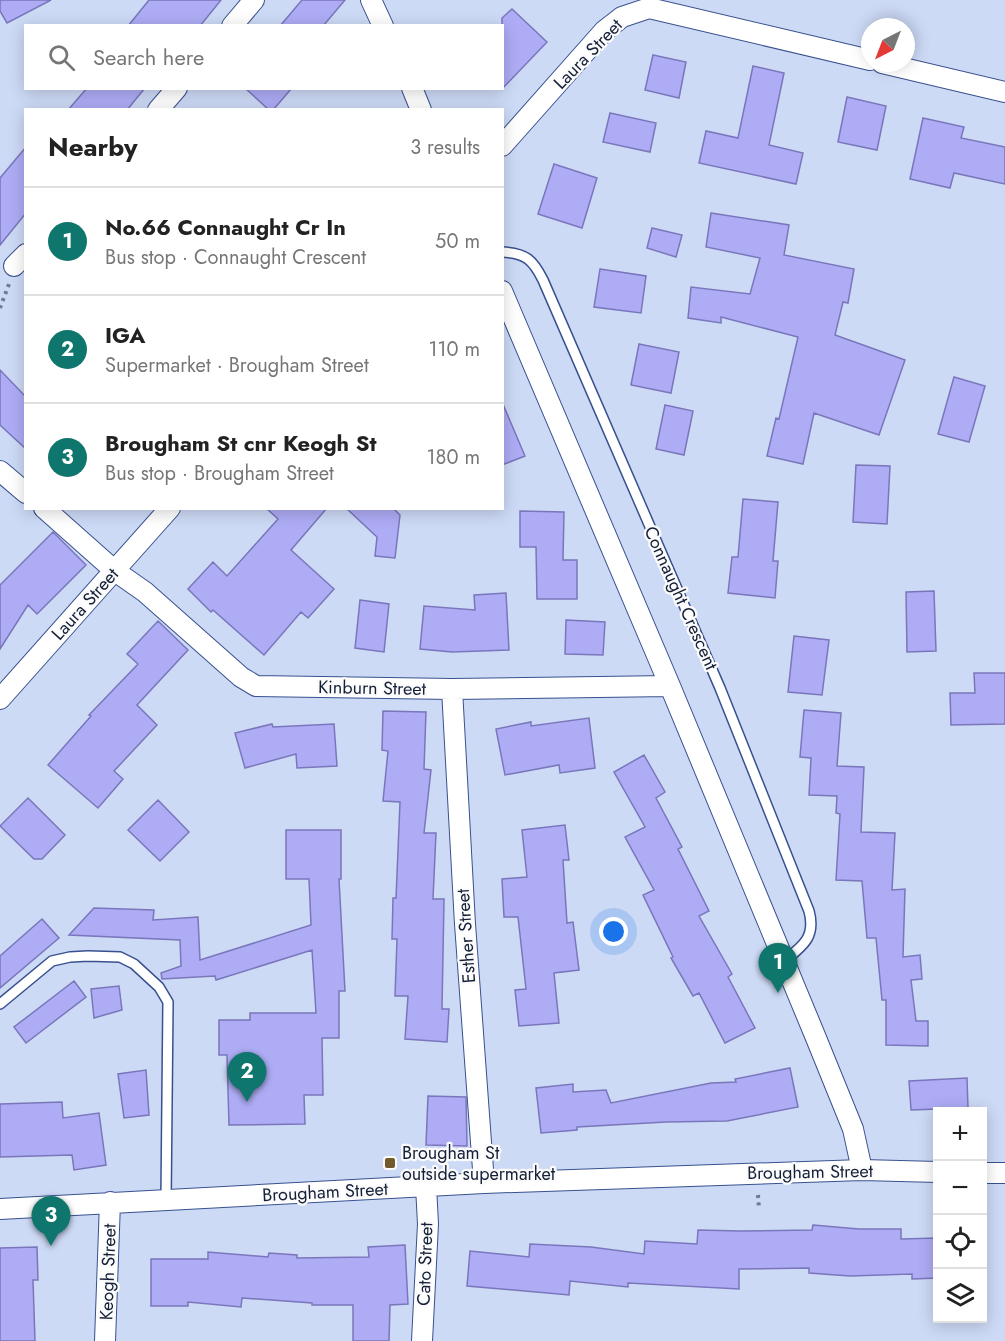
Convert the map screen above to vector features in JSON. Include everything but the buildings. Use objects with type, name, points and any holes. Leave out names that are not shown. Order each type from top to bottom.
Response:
[{"type":"street","points":[[234,24],[254,0]]},
{"type":"street","points":[[371,0],[382,24]]},
{"type":"street","name":"Laura Street","points":[[504,144],[604,31],[622,17],[649,8],[861,58]]},
{"type":"street","points":[[915,71],[1005,92]]},
{"type":"street","points":[[160,108],[175,90]]},
{"type":"street","points":[[413,90],[420,108]]},
{"type":"street","points":[[504,296],[670,686],[854,1129],[861,1170]]},
{"type":"street","points":[[0,471],[24,491]]},
{"type":"street","name":"Kinburn Street","points":[[46,510],[115,571],[145,592],[241,677],[256,686],[452,689],[670,686]]},
{"type":"street","name":"Laura Street","points":[[0,699],[168,510]]},
{"type":"street","name":"Esther Street","points":[[452,689],[466,936],[484,1183]]},
{"type":"street","name":"Brougham Street","points":[[0,1209],[484,1183],[861,1170],[933,1172]]},
{"type":"street","points":[[987,1173],[1005,1173]]},
{"type":"street","name":"Cato Street","points":[[422,1341],[428,1224],[426,1186]]},
{"type":"street","name":"Keogh Street","points":[[105,1341],[110,1202]]},
{"type":"lane","name":"Connaught Crescent","points":[[504,252],[524,256],[536,266],[543,280],[720,688],[809,911],[813,925],[808,938],[784,961]]},
{"type":"lane","points":[[0,1004],[52,961],[70,957],[120,957],[134,964],[159,987],[168,1002],[166,1200]]},
{"type":"path","points":[[758,1195],[759,1209]]},
{"type":"place","name":"No.66 Connaught Cr In","points":[[778,993]]},
{"type":"place","name":"IGA","points":[[247,1102]]},
{"type":"place","name":"Brougham St outside supermarket","points":[[390,1163]]},
{"type":"place","name":"Brougham St cnr Keogh St","points":[[51,1246]]}]
